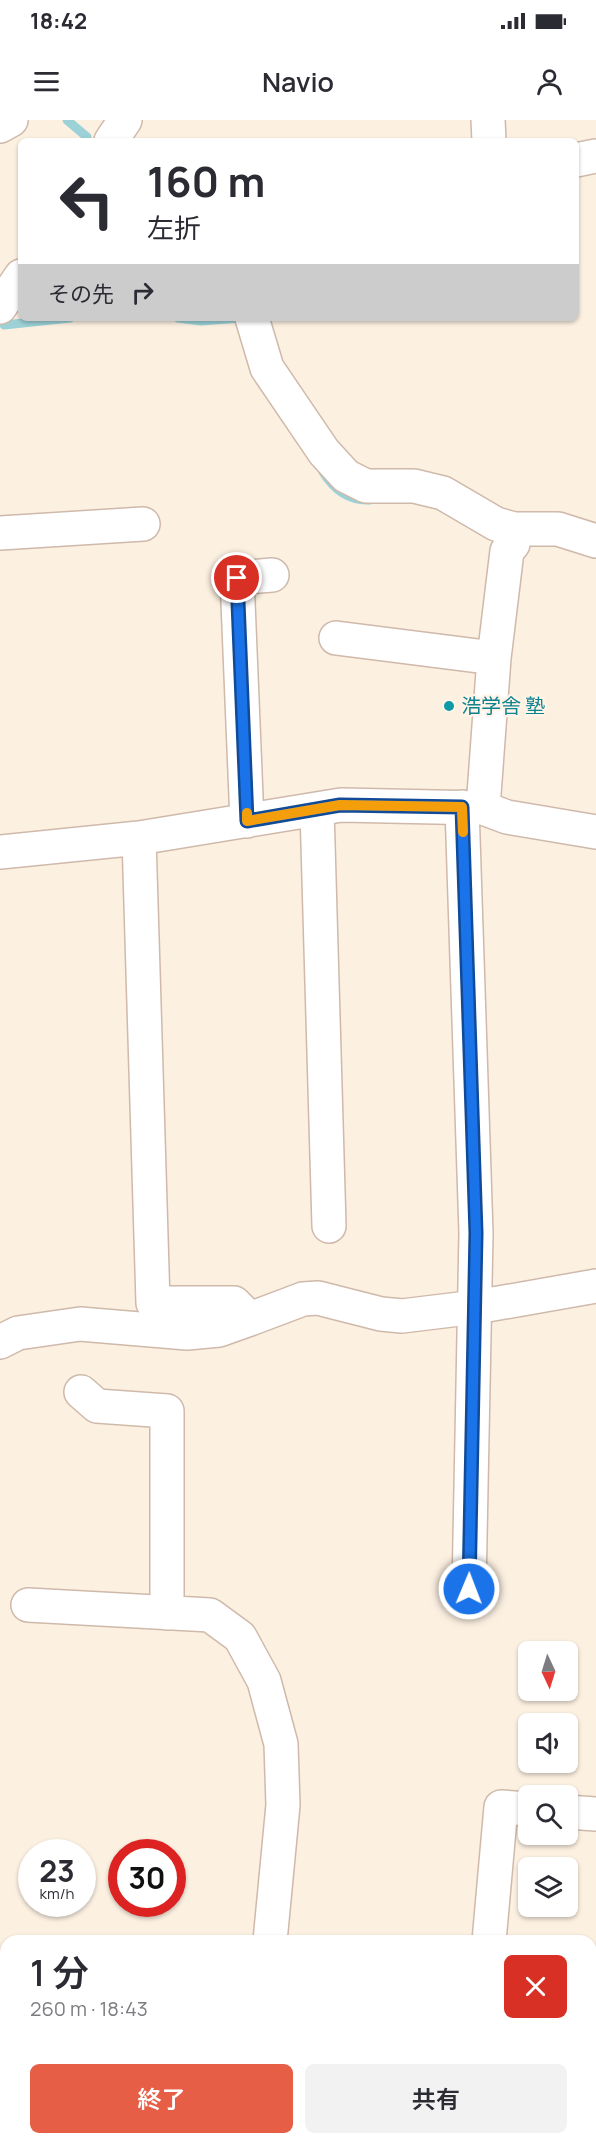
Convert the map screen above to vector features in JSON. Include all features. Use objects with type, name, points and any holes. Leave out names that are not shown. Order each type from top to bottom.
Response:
[{"type":"street","points":[[0,126],[11,120]]},
{"type":"street","points":[[113,138],[125,120]]},
{"type":"street","points":[[488,120],[489,138]]},
{"type":"street","points":[[579,159],[596,156]]},
{"type":"street","points":[[0,307],[18,280]]},
{"type":"street","points":[[253,321],[267,368],[324,452],[346,476],[366,486],[414,486],[443,493],[496,524],[513,529],[558,529],[596,541]]},
{"type":"street","points":[[0,533],[143,524]]},
{"type":"street","points":[[469,1589],[476,1300],[473,808],[507,550],[513,544],[513,529]]},
{"type":"street","points":[[247,821],[237,578],[272,576]]},
{"type":"street","points":[[336,638],[494,658]]},
{"type":"street","points":[[0,852],[139,838],[340,805],[473,808],[507,818],[596,831]]},
{"type":"street","points":[[316,809],[329,1226]]},
{"type":"street","points":[[139,838],[153,1304],[234,1303],[245,1313]]},
{"type":"street","points":[[0,1341],[18,1333],[80,1324],[187,1333],[219,1330],[245,1313],[303,1299],[318,1298],[381,1314],[402,1316],[476,1300],[596,1286]]},
{"type":"street","points":[[81,1392],[97,1406],[167,1411],[167,1613]]},
{"type":"street","points":[[28,1605],[210,1615],[240,1637],[264,1681],[281,1744],[284,1805],[271,1935]]},
{"type":"street","points":[[490,1935],[501,1807],[518,1808]]},
{"type":"street","points":[[578,1813],[596,1814]]},
{"type":"waterway","points":[[67,120],[87,137]]},
{"type":"waterway","points":[[4,325],[42,321]]},
{"type":"waterway","points":[[323,472],[343,493],[355,499],[370,500]]},
{"type":"slow traffic","points":[[247,813],[247,821],[340,805],[462,807],[463,832]]},
{"type":"place","name":"浩学舎 塾","points":[[449,706]]},
{"type":"route","points":[[237,578],[247,821],[340,805],[462,807],[476,1233],[469,1589]]}]
